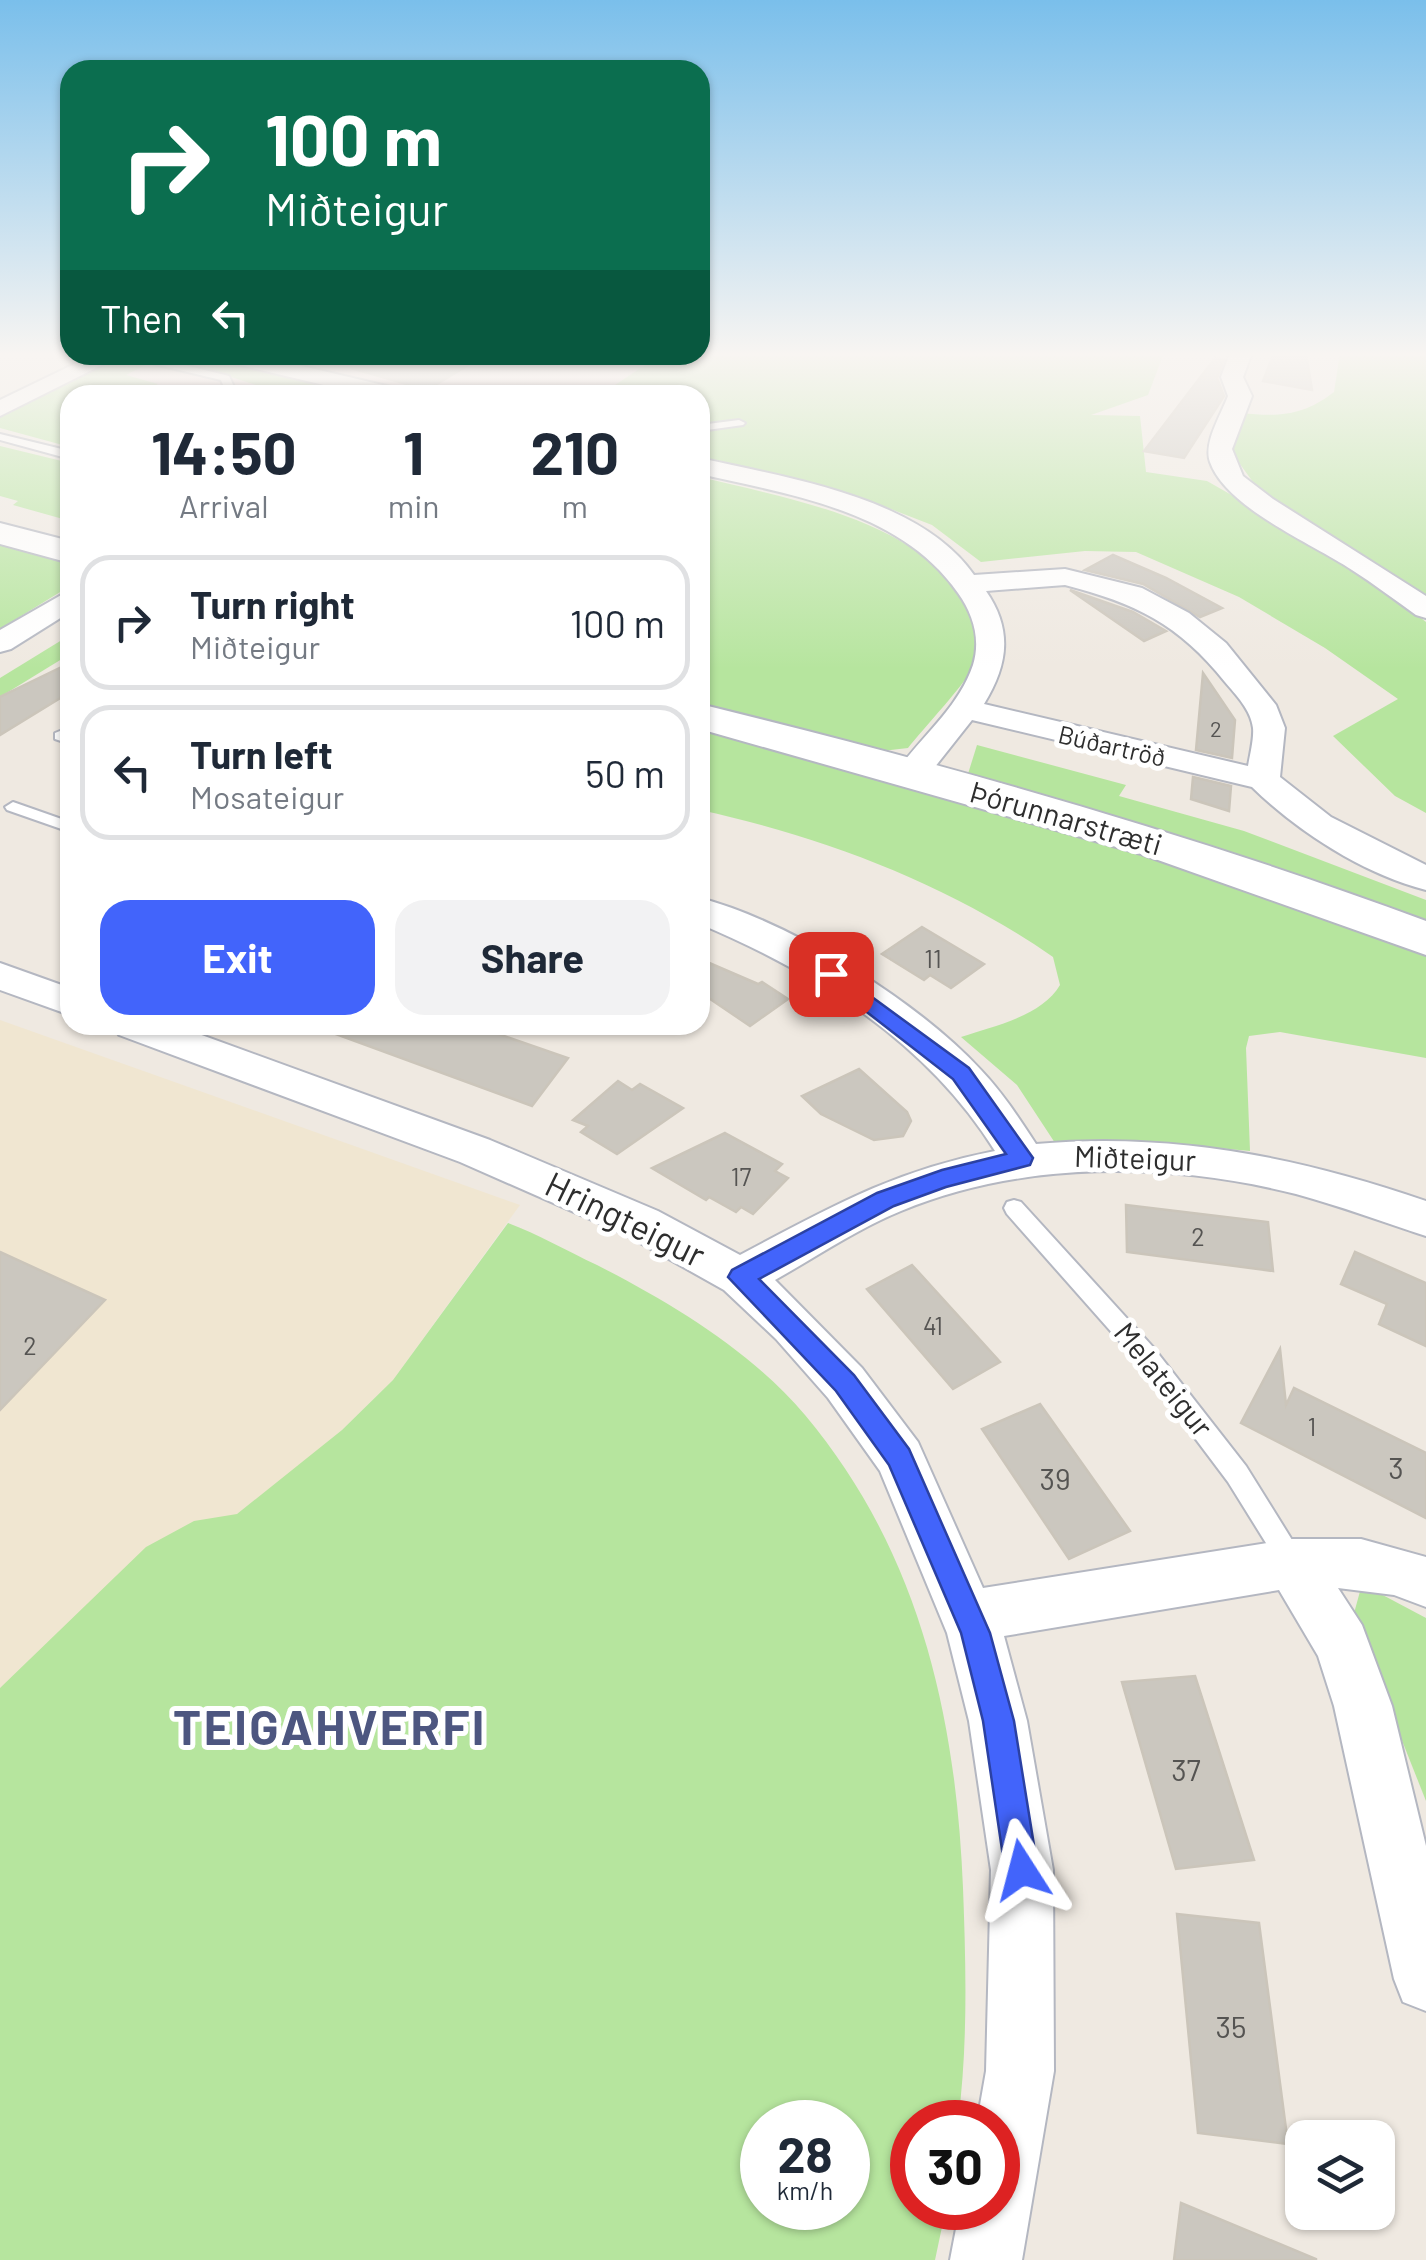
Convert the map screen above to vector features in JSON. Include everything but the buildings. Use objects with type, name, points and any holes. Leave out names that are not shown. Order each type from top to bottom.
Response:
[{"type":"street","points":[[1223,458],[1226,472],[1264,505],[1362,564],[1426,609]]},
{"type":"street","points":[[710,468],[817,495],[890,523],[949,560],[979,601],[992,634],[988,663],[962,708],[912,776]]},
{"type":"street","points":[[0,510],[60,527]]},
{"type":"street","points":[[0,533],[60,549]]},
{"type":"street","points":[[966,584],[1030,578],[1090,581],[1132,594],[1179,619],[1215,649],[1260,705],[1269,728],[1263,779]]},
{"type":"street","points":[[0,642],[60,604]]},
{"type":"street","points":[[0,664],[60,626]]},
{"type":"street","name":"Búðartröð","points":[[962,708],[1263,779],[1319,826],[1426,879]]},
{"type":"street","name":"Þórunnarstræti","points":[[710,719],[1205,860],[1338,904],[1426,939]]},
{"type":"street","points":[[710,914],[754,932],[831,974],[903,1026],[961,1074],[1022,1158]]},
{"type":"street","points":[[0,976],[60,996]]},
{"type":"street","name":"Hringteigur","points":[[160,1035],[475,1152],[642,1223],[740,1277],[793,1325],[845,1383],[900,1458],[968,1616],[998,1721],[1022,1870],[1020,2072],[1015,2100]]},
{"type":"street","name":"Miðteigur","points":[[740,1277],[885,1199],[1022,1158],[1132,1156],[1215,1162],[1291,1174],[1368,1196],[1426,1220]]},
{"type":"street","points":[[968,1616],[1294,1566],[1356,1563],[1398,1569],[1426,1582]]},
{"type":"street","name":"Melateigur","points":[[1294,1566],[1342,1644],[1364,1706],[1426,1978]]},
{"type":"street","points":[[986,2260],[991,2230]]},
{"type":"lane","points":[[13,807],[60,823]]},
{"type":"lane","name":"Melateigur","points":[[1014,1208],[1156,1369],[1237,1474],[1294,1566]]},
{"type":"shaded area","points":[[0,1020],[520,1205],[393,1380],[342,1430],[279,1484],[0,1688]]},
{"type":"green space","points":[[0,458],[60,461],[60,518],[13,505],[18,501],[0,496]]},
{"type":"green space","points":[[710,458],[1145,458],[1146,472],[1207,481],[1356,566],[1426,622],[1426,813],[1395,796],[1333,736],[1398,699],[1325,648],[1239,597],[1136,552],[1085,551],[981,562],[932,525],[883,506]]},
{"type":"green space","points":[[1236,458],[1426,458],[1426,598],[1258,489]]},
{"type":"green space","points":[[710,479],[814,505],[890,535],[923,556],[951,581],[971,612],[978,637],[977,658],[964,682],[908,748],[882,751],[710,707]]},
{"type":"green space","points":[[0,545],[37,548],[60,555],[60,592],[0,629]]},
{"type":"green space","points":[[60,641],[60,660],[0,697],[0,678]]},
{"type":"green space","points":[[710,732],[1202,867],[1426,951],[1426,1058],[1280,1032],[1249,1036],[1246,1048],[1250,1151],[1153,1142],[1057,1146],[1017,1085],[961,1037],[1042,1005],[1060,985],[1053,957],[971,907],[884,866],[710,812]]},
{"type":"green space","points":[[977,745],[1126,785],[1119,796],[1244,831],[1426,900],[1426,926],[967,777]]},
{"type":"green space","points":[[508,1223],[625,1280],[735,1349],[783,1391],[844,1467],[877,1522],[924,1638],[940,1698],[959,1824],[965,2005],[960,2100],[890,2100],[890,2230],[941,2230],[935,2260],[0,2260],[0,1688],[146,1547],[194,1521],[237,1514],[342,1430],[393,1380]]},
{"type":"green space","points":[[1362,1584],[1426,1618],[1426,1801],[1353,1617]]},
{"type":"district","name":"TEIGAHVERFI","points":[[330,1728]]},
{"type":"route","points":[[831,974],[940,1054],[961,1074],[1022,1158],[885,1199],[740,1277],[793,1325],[845,1383],[900,1458],[976,1633],[998,1721],[1022,1870]]}]
